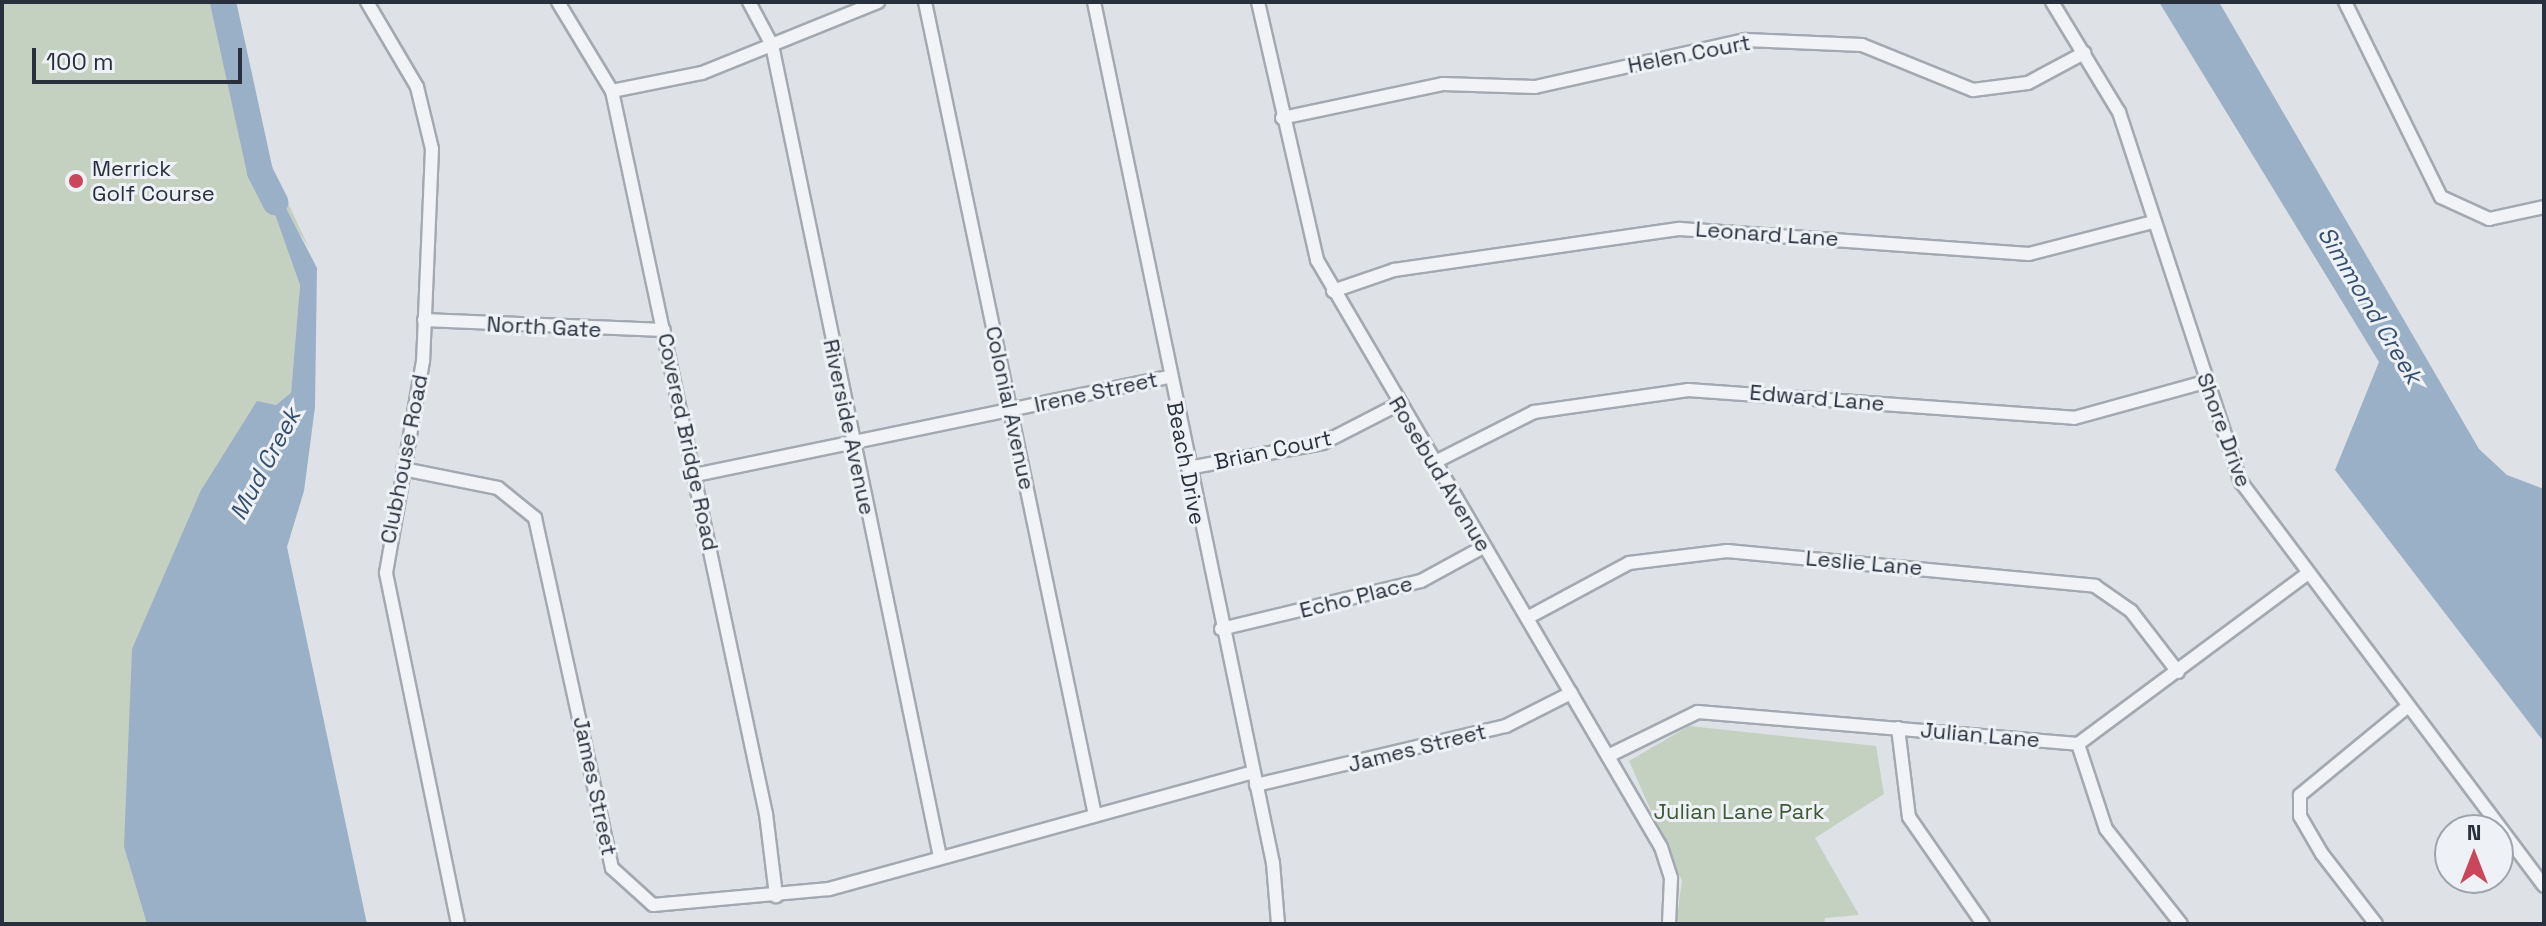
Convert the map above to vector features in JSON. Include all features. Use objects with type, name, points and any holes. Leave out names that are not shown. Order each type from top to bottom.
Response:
[{"type":"street","name":"Clubhouse Road","points":[[367,2],[425,110],[432,176],[424,320],[387,585],[458,924]]},
{"type":"street","name":"Covered Bridge Road","points":[[558,2],[612,91],[766,814],[776,896]]},
{"type":"street","name":"Riverside Avenue","points":[[749,2],[772,45],[940,857]]},
{"type":"street","points":[[612,91],[682,80],[878,2]]},
{"type":"street","name":"Colonial Avenue","points":[[925,2],[1095,815]]},
{"type":"street","name":"Beach Drive","points":[[1094,2],[1221,629],[1255,778],[1278,924]]},
{"type":"street","name":"Rosebud Avenue","points":[[1258,2],[1308,236],[1333,291],[1399,404],[1437,461],[1483,547],[1668,862],[1669,924]]},
{"type":"street","name":"Shore Drive","points":[[2052,2],[2119,112],[2205,382],[2241,482],[2544,886]]},
{"type":"street","points":[[2345,2],[2441,197],[2489,219],[2544,207]]},
{"type":"street","name":"Helen Court","points":[[1282,118],[1443,84],[1535,87],[1746,40],[1862,45],[1973,90],[2028,83],[2084,53]]},
{"type":"street","name":"Leonard Lane","points":[[1333,291],[1394,270],[1680,229],[2029,254],[2153,222]]},
{"type":"street","name":"North Gate","points":[[424,320],[664,330]]},
{"type":"street","name":"Irene Street","points":[[695,475],[1169,377]]},
{"type":"street","name":"Edward Lane","points":[[1437,461],[1534,412],[1688,390],[2074,418],[2205,382]]},
{"type":"street","name":"Brian Court","points":[[1188,468],[1323,443],[1399,404]]},
{"type":"street","name":"James Street","points":[[403,469],[498,488],[535,518],[608,853],[625,886],[670,907],[776,896],[940,857],[1095,815],[1506,726],[1571,693]]},
{"type":"street","name":"Echo Place","points":[[1221,629],[1421,581],[1483,547]]},
{"type":"street","name":"Leslie Lane","points":[[1527,618],[1629,563],[1727,551],[2095,586],[2131,611],[2178,672]]},
{"type":"street","points":[[2181,924],[2106,829],[2078,744],[2307,574]]},
{"type":"street","points":[[2376,924],[2322,854],[2300,816],[2300,795],[2407,707]]},
{"type":"street","name":"Julian Lane","points":[[1608,756],[1698,712],[2078,744]]},
{"type":"street","points":[[1898,728],[1909,817],[1983,924]]},
{"type":"green space","name":"Merrick Golf Course","points":[[2,2],[236,2],[263,149],[309,248],[261,174],[300,285],[291,394],[276,405],[257,402],[201,490],[124,847],[147,924],[2,924]]},
{"type":"green space","name":"Julian Lane Park","points":[[1689,726],[1876,746],[1884,794],[1815,838],[1859,915],[1825,918],[1824,924],[1676,924],[1682,881],[1629,761]]},
{"type":"water","name":"Simmond Creek","points":[[2159,2],[2219,2],[2479,449],[2507,475],[2544,489],[2544,742],[2335,470],[2379,362]]},
{"type":"water","points":[[260,172],[274,185],[317,268],[315,407],[304,491],[287,547],[367,924],[147,924],[124,847],[132,649],[201,490],[257,401],[276,405],[291,393],[300,285]]},
{"type":"waterway","name":"Mud Creek","points":[[223,2],[260,172],[275,202]]},
{"type":"place","name":"Merrick Golf Course","points":[[76,181]]}]
